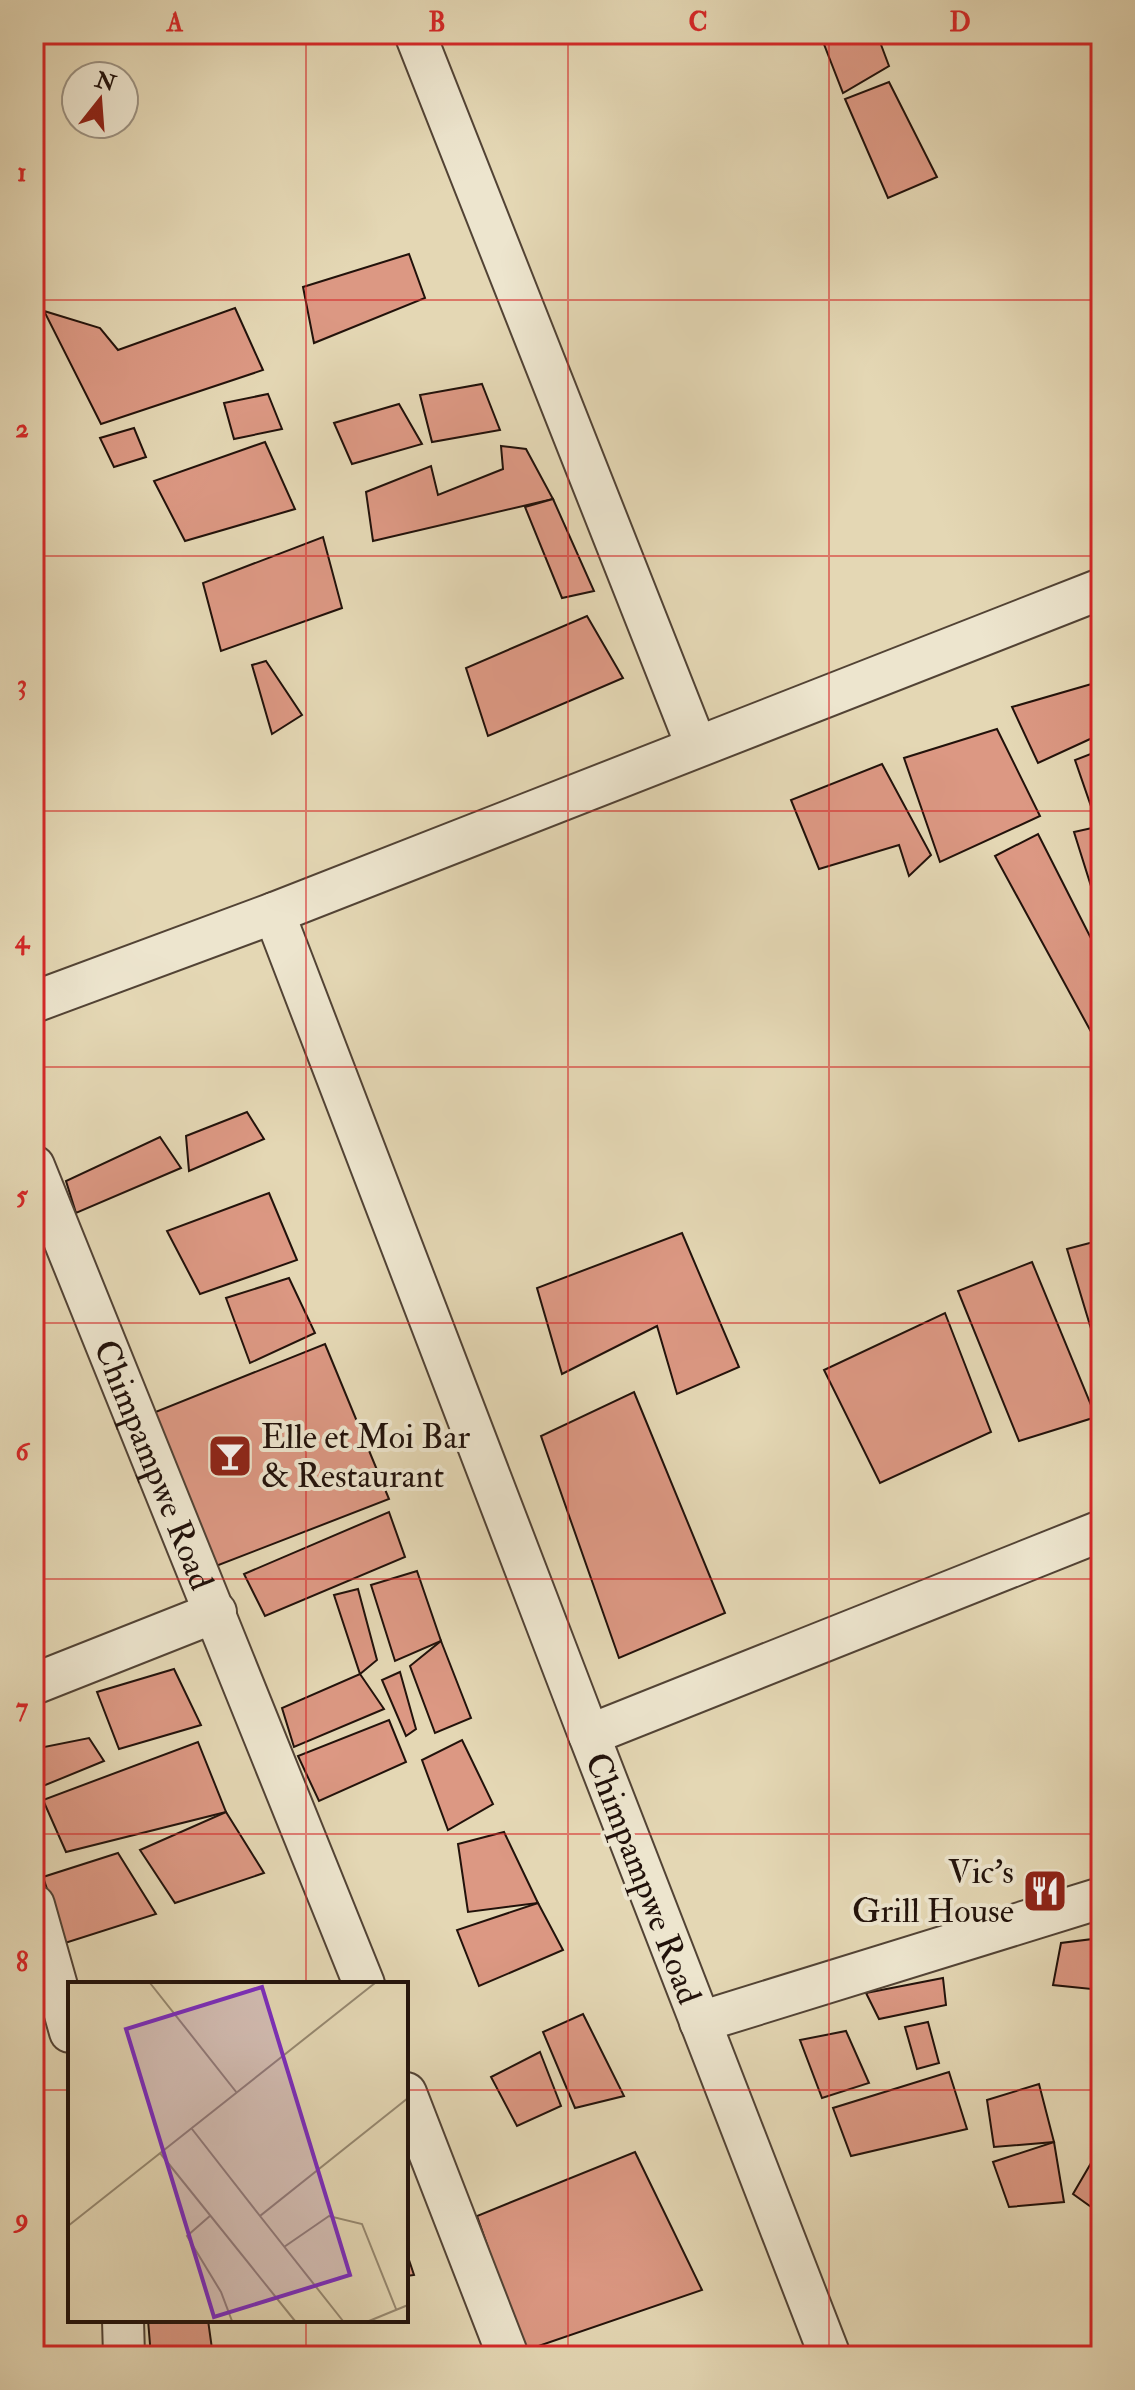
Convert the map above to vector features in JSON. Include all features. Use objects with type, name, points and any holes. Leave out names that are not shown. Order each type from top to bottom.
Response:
[{"type":"street","points":[[415,34],[696,745]]},
{"type":"street","points":[[34,1002],[274,913],[696,745],[1101,589]]},
{"type":"street","points":[[274,913],[589,1735]]},
{"type":"street","name":"Chimpampwe Road","points":[[34,1166],[363,1982]]},
{"type":"street","name":"Chimpampwe Road","points":[[830,2356],[589,1735],[1101,1531]]},
{"type":"street","points":[[34,1684],[216,1612]]},
{"type":"street","points":[[700,2022],[1101,1898]]},
{"type":"street","points":[[34,1905],[68,2025]]},
{"type":"street","points":[[408,2098],[508,2356]]},
{"type":"street","points":[[123,2322],[124,2356]]},
{"type":"building","points":[[820,34],[877,34],[889,66],[843,93]]},
{"type":"building","points":[[889,82],[937,177],[888,198],[845,99]]},
{"type":"building","points":[[409,254],[425,298],[314,343],[303,287]]},
{"type":"building","points":[[235,308],[263,370],[101,424],[44,311],[100,328],[118,350]]},
{"type":"building","points":[[482,384],[500,430],[432,442],[420,395]]},
{"type":"building","points":[[268,394],[282,429],[234,439],[224,403]]},
{"type":"building","points":[[399,404],[422,444],[352,464],[334,423]]},
{"type":"building","points":[[134,428],[146,457],[114,467],[100,438]]},
{"type":"building","points":[[265,442],[295,509],[185,541],[154,481]]},
{"type":"building","points":[[501,446],[526,449],[553,499],[373,541],[366,492],[431,466],[438,495],[503,469]]},
{"type":"building","points":[[553,499],[594,591],[562,598],[525,507]]},
{"type":"building","points":[[323,537],[342,608],[221,651],[203,583]]},
{"type":"building","points":[[587,616],[623,678],[488,736],[466,668]]},
{"type":"building","points":[[266,661],[302,715],[272,734],[252,665]]},
{"type":"building","points":[[1095,683],[1101,697],[1101,734],[1038,763],[1012,707]]},
{"type":"building","points":[[997,729],[1040,816],[940,862],[904,758]]},
{"type":"building","points":[[1101,750],[1101,810],[1093,812],[1075,760]]},
{"type":"building","points":[[882,764],[931,855],[909,876],[899,845],[819,869],[791,800]]},
{"type":"building","points":[[1101,826],[1101,918],[1074,832]]},
{"type":"building","points":[[1038,834],[1101,958],[1101,1050],[995,856]]},
{"type":"building","points":[[247,1112],[264,1139],[189,1171],[186,1136]]},
{"type":"building","points":[[160,1137],[181,1168],[76,1213],[66,1181]]},
{"type":"building","points":[[269,1193],[297,1260],[200,1294],[167,1231]]},
{"type":"building","points":[[682,1233],[739,1367],[677,1394],[657,1326],[562,1374],[537,1288]]},
{"type":"building","points":[[1101,1240],[1101,1362],[1067,1249]]},
{"type":"building","points":[[1032,1262],[1096,1417],[1019,1441],[958,1291]]},
{"type":"building","points":[[289,1278],[315,1333],[250,1363],[226,1298]]},
{"type":"building","points":[[945,1313],[991,1432],[880,1483],[824,1370]]},
{"type":"building","points":[[325,1344],[389,1499],[216,1566],[148,1415]]},
{"type":"building","points":[[634,1392],[725,1613],[619,1658],[541,1436]]},
{"type":"building","points":[[389,1512],[405,1557],[265,1616],[244,1574]]},
{"type":"building","points":[[417,1571],[441,1641],[395,1661],[371,1585]]},
{"type":"building","points":[[358,1589],[377,1660],[360,1674],[334,1595]]},
{"type":"building","points":[[441,1641],[471,1718],[435,1733],[410,1666]]},
{"type":"building","points":[[174,1669],[201,1725],[119,1749],[97,1692]]},
{"type":"building","points":[[400,1672],[416,1729],[406,1736],[382,1680]]},
{"type":"building","points":[[360,1674],[384,1709],[294,1747],[282,1708]]},
{"type":"building","points":[[389,1720],[406,1762],[319,1801],[298,1756]]},
{"type":"building","points":[[89,1738],[104,1761],[43,1786],[34,1765],[34,1749]]},
{"type":"building","points":[[462,1740],[493,1804],[448,1830],[422,1760]]},
{"type":"building","points":[[198,1742],[226,1812],[66,1852],[43,1800]]},
{"type":"building","points":[[226,1812],[264,1873],[175,1903],[140,1850]]},
{"type":"building","points":[[504,1832],[538,1903],[468,1912],[458,1844]]},
{"type":"building","points":[[118,1853],[156,1914],[65,1943],[43,1877]]},
{"type":"building","points":[[538,1903],[563,1950],[479,1986],[457,1930]]},
{"type":"building","points":[[1101,1938],[1101,1990],[1053,1985],[1061,1943]]},
{"type":"building","points":[[943,1978],[946,2005],[879,2019],[866,1993]]},
{"type":"building","points":[[583,2014],[624,2096],[575,2108],[543,2032]]},
{"type":"building","points":[[928,2022],[939,2063],[917,2069],[905,2027]]},
{"type":"building","points":[[846,2031],[869,2083],[822,2098],[800,2040]]},
{"type":"building","points":[[540,2052],[561,2106],[517,2126],[491,2077]]},
{"type":"building","points":[[949,2072],[967,2129],[851,2156],[833,2108]]},
{"type":"building","points":[[1039,2084],[1054,2142],[994,2147],[987,2100]]},
{"type":"building","points":[[1054,2142],[1064,2202],[1009,2207],[993,2162]]},
{"type":"building","points":[[1101,2146],[1101,2214],[1073,2194]]},
{"type":"building","points":[[635,2152],[702,2290],[524,2351],[477,2216]]},
{"type":"building","points":[[408,2257],[414,2275],[408,2276]]},
{"type":"building","points":[[148,2322],[208,2322],[213,2356],[151,2356]]},
{"type":"place","name":"Elle et Moi Bar & Restaurant","points":[[230,1456]]},
{"type":"place","name":"Vic's Grill House","points":[[1045,1891]]}]
